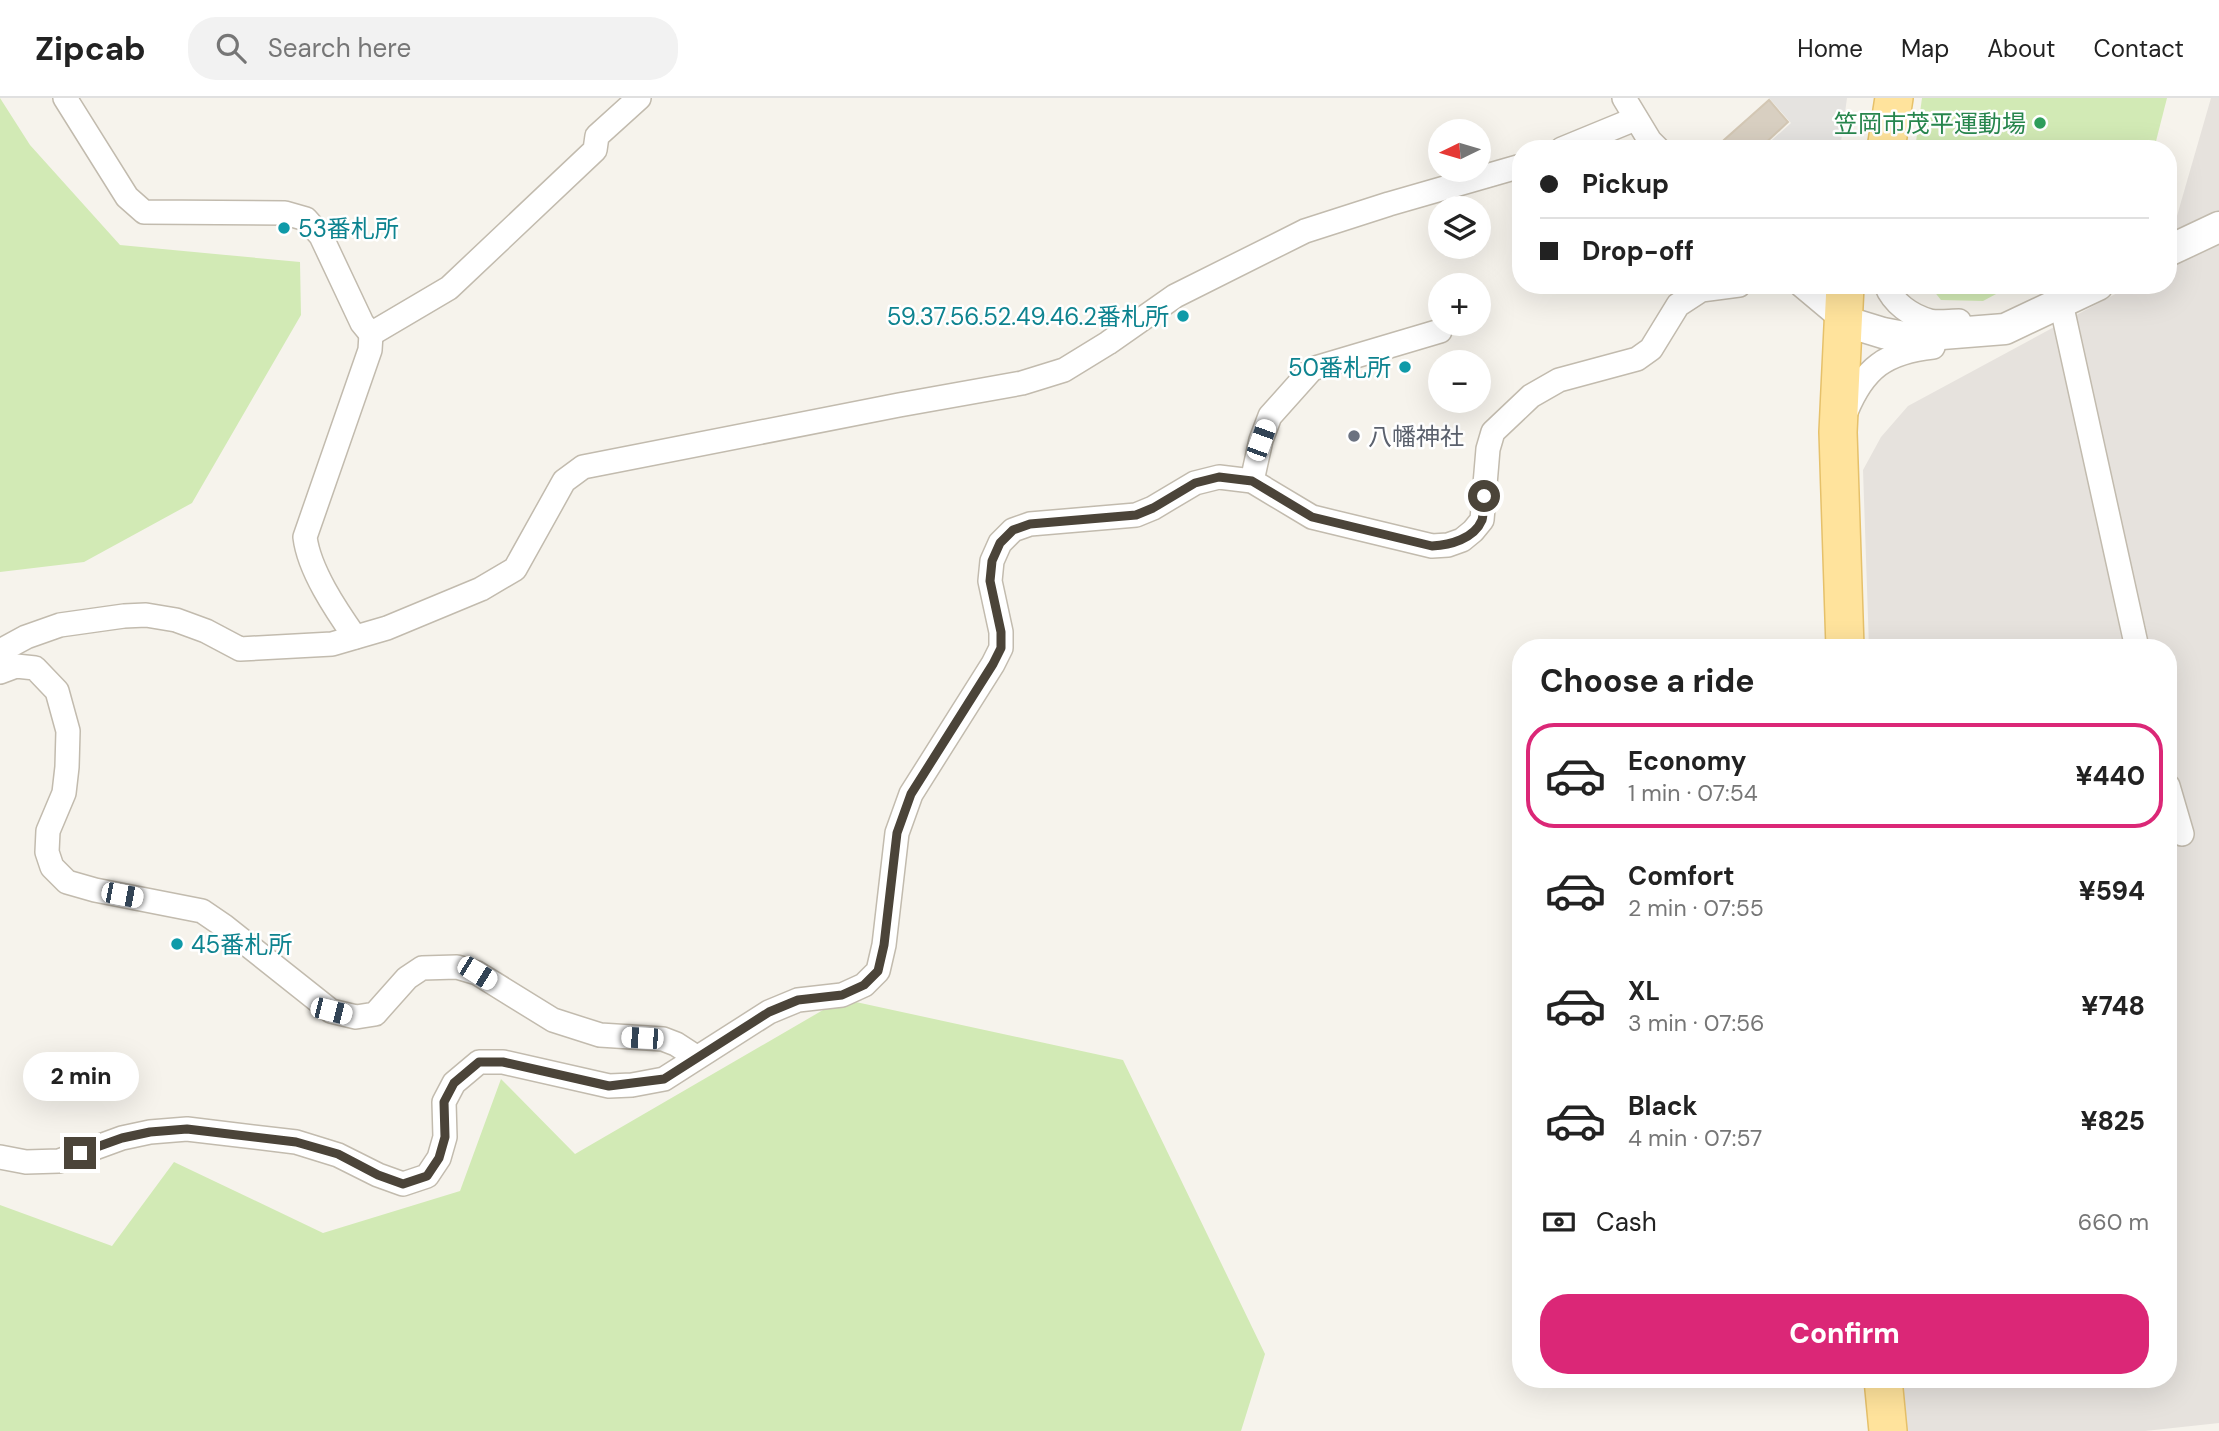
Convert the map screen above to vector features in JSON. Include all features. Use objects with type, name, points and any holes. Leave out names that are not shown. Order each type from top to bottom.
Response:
[{"type":"main road","points":[[1863,140],[1870,98]]},
{"type":"main road","points":[[1887,140],[1894,98]]},
{"type":"main road","points":[[1844,639],[1838,432],[1845,294]]},
{"type":"main road","points":[[1844,321],[1854,294]]},
{"type":"main road","points":[[1884,1388],[1888,1431]]},
{"type":"street","points":[[65,98],[127,197],[145,212],[285,213],[306,219],[321,236],[362,323],[371,334],[370,349],[305,537],[306,551],[343,621],[355,637]]},
{"type":"street","points":[[371,334],[449,288],[595,150],[597,136],[639,98]]},
{"type":"street","points":[[1624,98],[1649,140]]},
{"type":"street","points":[[1584,140],[1635,119]]},
{"type":"street","points":[[0,651],[26,637],[60,625],[146,615],[176,620],[206,631],[240,649],[332,644],[387,628],[481,589],[514,569],[564,481],[583,467],[1032,380],[1064,370],[1175,296],[1305,231],[1512,169]]},
{"type":"street","points":[[2177,247],[2219,227]]},
{"type":"street","points":[[0,1157],[26,1162],[59,1161],[122,1138],[150,1132],[187,1129],[296,1142],[338,1154],[378,1175],[403,1184],[427,1176],[439,1158],[445,1137],[444,1102],[454,1083],[479,1062],[503,1062],[609,1086],[664,1079],[769,1012],[798,1000],[842,995],[864,985],[878,971],[884,945],[897,833],[911,794],[1001,648],[1001,632],[990,581],[992,561],[1000,543],[1013,530],[1030,524],[1136,515],[1195,483],[1219,477],[1252,481],[1312,517],[1432,546],[1448,545],[1462,540],[1482,520],[1488,449],[1493,432],[1531,396],[1559,380],[1637,359],[1651,349],[1678,305],[1695,294]]},
{"type":"street","points":[[1812,294],[1844,321],[1883,334],[1904,337],[2005,329]]},
{"type":"street","points":[[1892,294],[1900,306],[1932,322],[1978,320],[2005,329]]},
{"type":"street","points":[[1838,432],[1856,388],[1878,365],[1898,353],[1987,342],[2005,329],[2080,294]]},
{"type":"street","points":[[2061,303],[2135,639]]},
{"type":"street","points":[[1252,481],[1261,440],[1270,416],[1312,369],[1428,335]]},
{"type":"street","points":[[0,672],[16,666],[35,668],[57,691],[68,731],[67,767],[64,793],[48,831],[47,852],[52,867],[67,882],[202,911],[331,1011],[356,1017],[375,1014],[408,978],[422,968],[457,967],[477,973],[553,1020],[600,1035],[663,1039],[696,1057]]},
{"type":"street","points":[[2177,817],[2182,834]]},
{"type":"shaded area","points":[[1769,98],[1847,98],[1841,140],[1772,140],[1791,123]]},
{"type":"shaded area","points":[[2211,98],[2219,98],[2219,1423],[2145,1431],[1906,1431],[1904,1388],[2177,1388],[2177,639],[1869,639],[1863,470],[1881,437],[1908,406],[2115,294],[2177,294],[2177,216]]},
{"type":"green space","points":[[0,98],[30,145],[120,245],[300,262],[301,315],[192,503],[84,562],[0,572]]},
{"type":"green space","name":"笠岡市茂平運動場","points":[[1922,98],[2167,98],[2156,140],[1916,140]]},
{"type":"green space","points":[[1936,294],[1996,294],[1983,301],[1941,300]]},
{"type":"green space","points":[[842,999],[1123,1060],[1265,1354],[1241,1431],[0,1431],[0,1205],[112,1246],[174,1162],[323,1233],[460,1191],[501,1079],[575,1154]]},
{"type":"building","points":[[1769,100],[1788,122],[1769,140],[1724,140]]},
{"type":"place","name":"笠岡市茂平運動場","points":[[2040,123]]},
{"type":"place","name":"53番札所","points":[[284,228]]},
{"type":"place","name":"59.37.56.52.49.46.2番札所","points":[[1183,316]]},
{"type":"place","name":"50番札所","points":[[1405,367]]},
{"type":"place","name":"八幡神社","points":[[1354,436]]},
{"type":"place","name":"45番札所","points":[[177,944]]},
{"type":"route","points":[[80,1153],[122,1138],[150,1132],[187,1129],[296,1142],[338,1154],[378,1175],[403,1184],[427,1176],[439,1158],[445,1137],[444,1102],[454,1083],[479,1062],[503,1062],[609,1086],[664,1079],[769,1012],[798,1000],[842,995],[864,985],[878,971],[884,945],[897,833],[911,794],[1001,648],[1001,632],[990,581],[992,561],[1000,543],[1013,530],[1030,524],[1136,515],[1195,483],[1219,477],[1252,481],[1312,517],[1432,546],[1448,545],[1462,540],[1482,520],[1484,496]]}]
